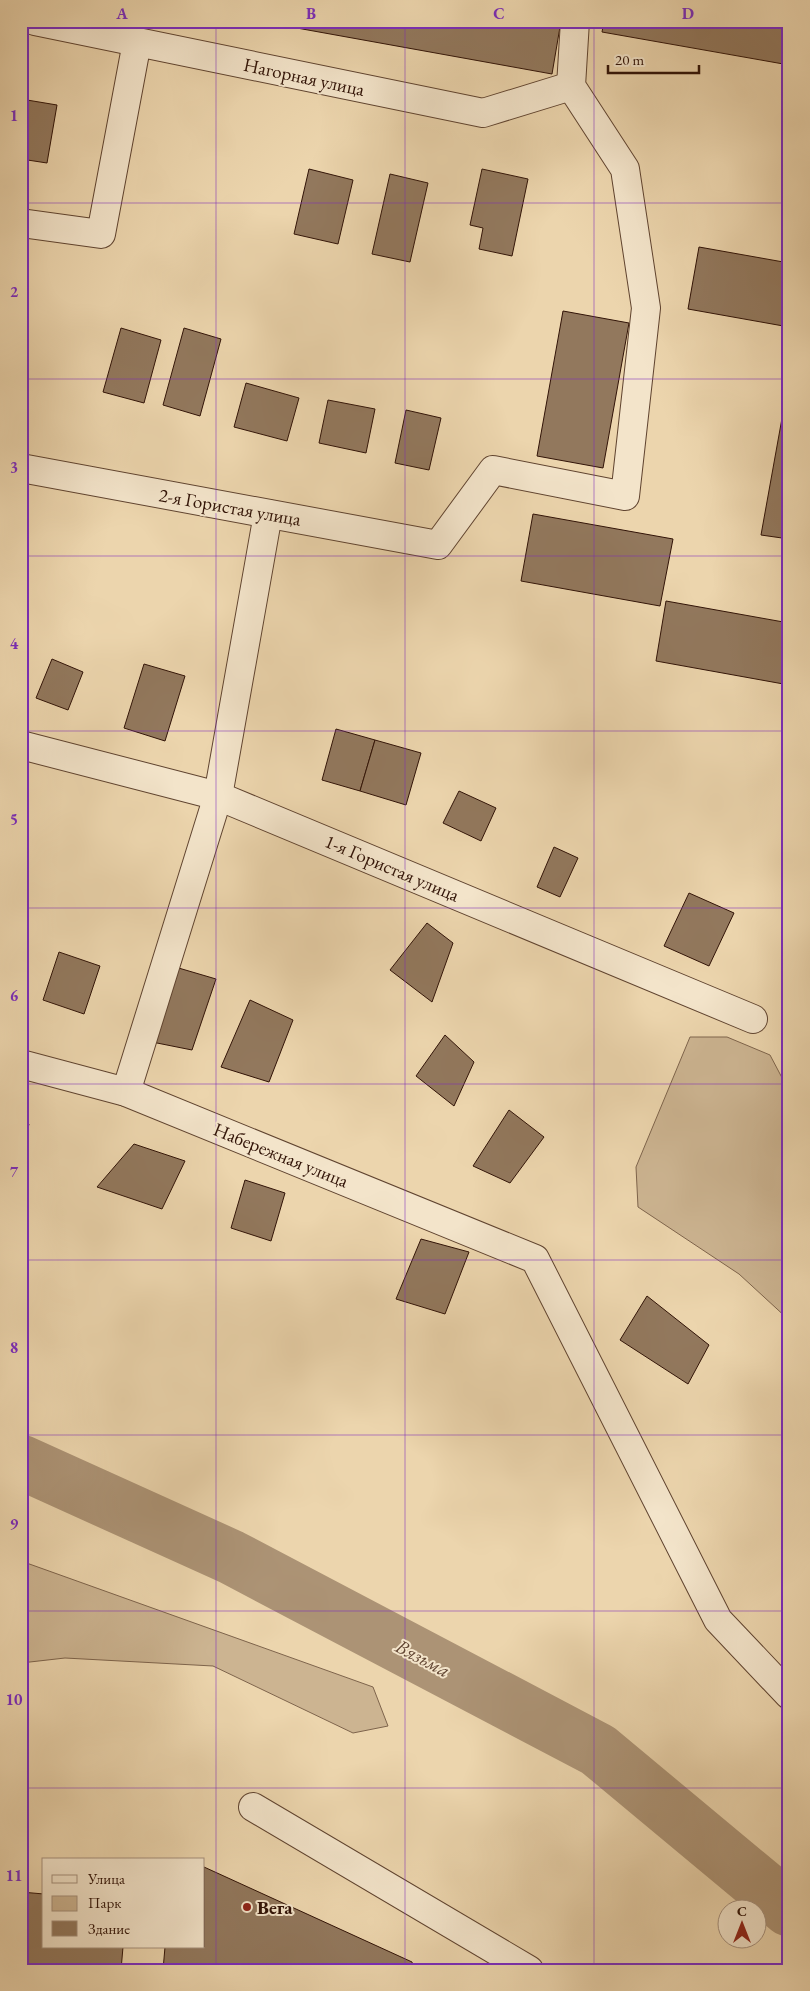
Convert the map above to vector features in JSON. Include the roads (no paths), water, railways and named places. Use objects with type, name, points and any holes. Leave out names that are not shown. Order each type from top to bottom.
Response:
[{"type":"street","name":"Нагорная улица","points":[[34,21],[482,113],[571,86]]},
{"type":"street","points":[[571,86],[575,21]]},
{"type":"street","points":[[21,223],[101,234],[137,42]]},
{"type":"street","name":"2-я Гористая улица","points":[[21,468],[438,545],[493,470],[625,496],[646,308],[625,169],[571,86]]},
{"type":"street","points":[[126,1092],[218,796],[268,514]]},
{"type":"street","name":"1-я Гористая улица","points":[[21,745],[218,796],[753,1019]]},
{"type":"street","name":"Набережная улица","points":[[21,1064],[126,1092],[536,1259],[718,1620],[789,1695]]},
{"type":"street","points":[[253,1807],[529,1970]]},
{"type":"waterway","name":"Вязьма","points":[[21,1462],[231,1557],[598,1750],[789,1909]]},
{"type":"place","name":"Вега","points":[[247,1907]]}]
